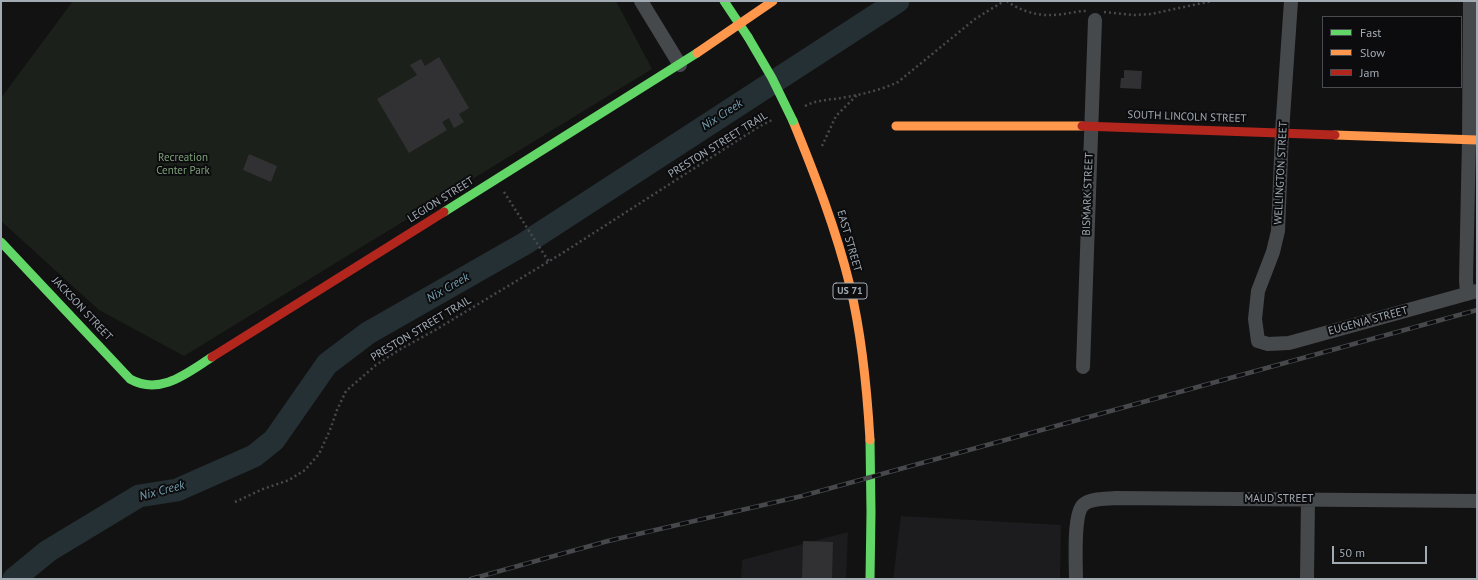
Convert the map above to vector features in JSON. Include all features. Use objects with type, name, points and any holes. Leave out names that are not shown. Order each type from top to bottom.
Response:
[{"type":"street","points":[[641,1],[680,65]]},
{"type":"street","name":"US 71","points":[[724,1],[739,24]]},
{"type":"street","name":"LEGION STREET","points":[[150,386],[164,384],[177,379],[680,65],[773,1]]},
{"type":"street","name":"WELLINGTON STREET","points":[[1258,340],[1255,319],[1258,291],[1273,252],[1278,231],[1282,132],[1292,1]]},
{"type":"street","points":[[1470,1],[1473,140],[1466,280],[1472,292]]},
{"type":"street","name":"BISMARK STREET","points":[[1082,367],[1095,14]]},
{"type":"street","name":"EAST STREET","points":[[739,24],[772,78],[793,121],[829,212],[855,310],[863,364],[871,451],[870,579]]},
{"type":"street","name":"SOUTH LINCOLN STREET","points":[[896,126],[1091,126],[1473,140]]},
{"type":"street","name":"JACKSON STREET","points":[[1,242],[130,379],[143,385],[150,386]]},
{"type":"street","name":"EUGENIA STREET","points":[[1258,340],[1268,344],[1289,343],[1472,292]]},
{"type":"street","name":"MAUD STREET","points":[[1076,579],[1077,519],[1082,506],[1098,499],[1477,501]]},
{"type":"street","points":[[1307,579],[1308,499]]},
{"type":"path","points":[[802,107],[816,101],[858,94],[890,86],[898,82],[975,19],[1005,1],[1012,6],[1042,15],[1134,15],[1151,14],[1212,1]]},
{"type":"path","points":[[821,146],[836,116],[858,94]]},
{"type":"path","name":"PRESTON STREET TRAIL","points":[[235,502],[263,489],[289,480],[305,470],[319,454],[330,430],[336,410],[346,391],[376,365],[549,262],[760,126],[781,116]]},
{"type":"path","points":[[508,199],[549,262]]},
{"type":"shaded area","points":[[901,516],[1061,525],[1060,579],[893,579]]},
{"type":"shaded area","points":[[848,532],[846,579],[741,579],[742,560]]},
{"type":"green space","name":"Recreation Center Park","points":[[73,1],[616,1],[652,69],[184,356],[99,310],[1,221],[1,98]]},
{"type":"building","points":[[439,57],[469,108],[459,114],[464,122],[454,128],[449,118],[442,122],[447,130],[409,153],[377,99],[417,75],[410,65],[421,59],[425,66]]},
{"type":"building","points":[[1124,70],[1142,71],[1141,89],[1120,88],[1121,78],[1124,78]]},
{"type":"building","points":[[249,154],[277,166],[271,182],[243,170]]},
{"type":"building","points":[[803,541],[833,542],[832,579],[802,579]]},
{"type":"waterway","name":"Nix Creek","points":[[14,579],[48,551],[139,496],[177,490],[254,456],[274,440],[327,364],[368,333],[524,244],[898,1]]},
{"type":"railway","points":[[471,579],[608,541],[802,496],[1477,310]]},
{"type":"traffic: fast","points":[[724,1],[748,37]]},
{"type":"traffic: fast","points":[[748,37],[772,78],[793,121]]},
{"type":"traffic: fast","points":[[444,212],[697,53]]},
{"type":"traffic: fast","points":[[1,242],[130,379],[141,384],[163,384],[193,370],[212,357]]},
{"type":"traffic: fast","points":[[870,440],[870,579]]},
{"type":"traffic: slow","points":[[697,53],[773,1]]},
{"type":"traffic: slow","points":[[793,121],[824,202],[850,286],[858,324],[863,362],[870,440]]},
{"type":"traffic: slow","points":[[896,126],[1082,126]]},
{"type":"traffic: slow","points":[[1335,135],[1477,140]]},
{"type":"traffic: jam","points":[[1082,126],[1335,135]]},
{"type":"traffic: jam","points":[[212,357],[444,212]]}]
